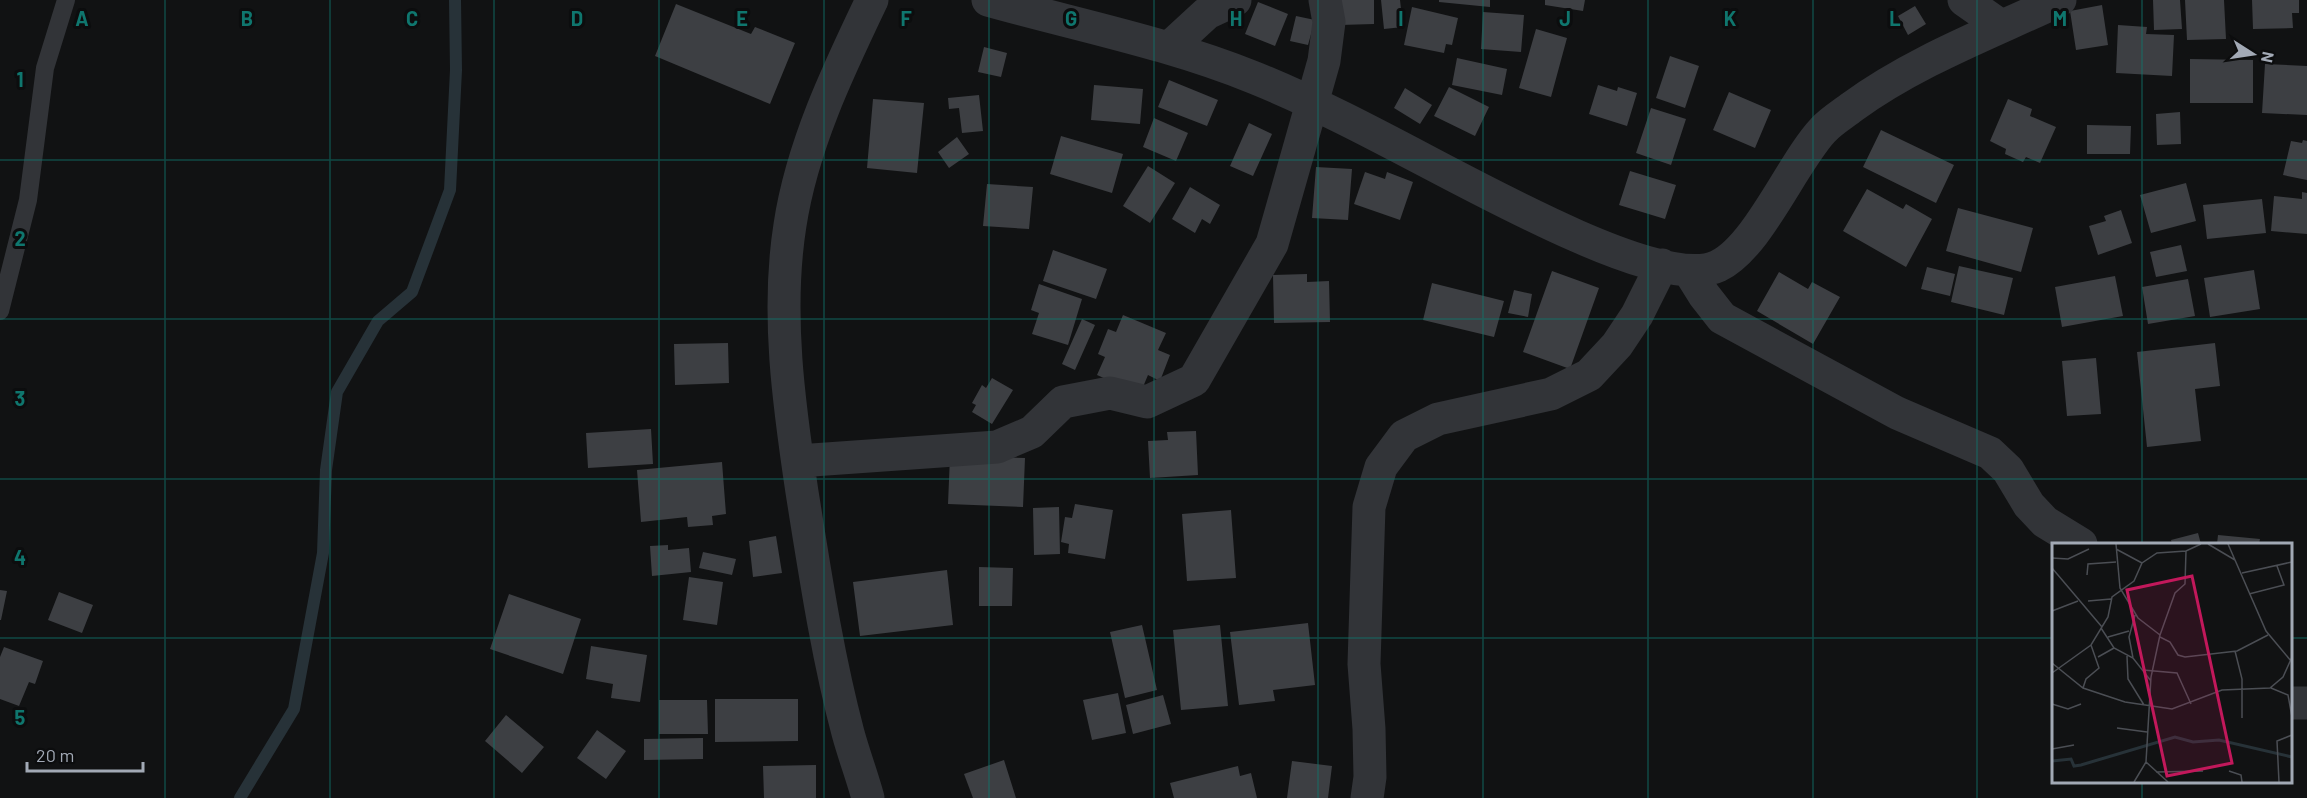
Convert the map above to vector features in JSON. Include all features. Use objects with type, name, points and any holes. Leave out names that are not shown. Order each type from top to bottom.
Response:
[{"type":"street","points":[[868,798],[848,733],[821,610],[798,461],[785,321],[786,262],[790,224],[810,143],[840,69],[872,0]]},
{"type":"street","points":[[988,0],[1169,48],[1257,78],[1391,141],[1567,232],[1615,253],[1676,268],[1716,268],[1732,258],[1752,234],[1823,129],[1874,92],[1946,52],[2061,0]]},
{"type":"street","points":[[1169,48],[1207,13],[1235,0]]},
{"type":"street","points":[[798,461],[997,447],[1032,432],[1063,402],[1110,393],[1148,402],[1194,380],[1272,244],[1324,61],[1329,22],[1325,0]]},
{"type":"street","points":[[1964,0],[2001,26]]},
{"type":"street","points":[[1676,268],[1704,295],[1722,318],[1897,413],[1990,453],[2008,470],[2028,505],[2044,522],[2079,543]]},
{"type":"street","points":[[1367,798],[1370,777],[1369,729],[1364,664],[1369,507],[1381,467],[1404,436],[1438,419],[1551,394],[1589,375],[1617,345],[1637,315],[1676,268]]},
{"type":"lane","points":[[0,311],[28,200],[45,68],[66,0]]},
{"type":"building","points":[[1339,0],[1374,0],[1374,24],[1340,25]]},
{"type":"building","points":[[1381,0],[1400,0],[1403,27],[1384,29]]},
{"type":"building","points":[[1439,0],[1490,0],[1490,7],[1439,2]]},
{"type":"building","points":[[1545,0],[1585,0],[1583,11],[1545,5]]},
{"type":"building","points":[[2153,0],[2180,0],[2182,29],[2154,30]]},
{"type":"building","points":[[2185,0],[2224,0],[2226,39],[2187,40]]},
{"type":"building","points":[[2252,0],[2299,0],[2299,13],[2292,13],[2293,28],[2253,29]]},
{"type":"building","points":[[1258,2],[1288,14],[1275,46],[1245,34]]},
{"type":"building","points":[[676,4],[751,34],[755,27],[795,43],[770,104],[655,56]]},
{"type":"building","points":[[2102,5],[2108,45],[2076,50],[2070,11]]},
{"type":"building","points":[[1915,6],[1926,24],[1908,35],[1898,16]]},
{"type":"building","points":[[1412,7],[1458,18],[1452,45],[1446,44],[1444,53],[1404,45]]},
{"type":"building","points":[[1483,12],[1524,15],[1521,52],[1481,49]]},
{"type":"building","points":[[1296,16],[1315,20],[1308,45],[1290,41]]},
{"type":"building","points":[[2118,25],[2147,27],[2146,34],[2174,35],[2172,76],[2116,73]]},
{"type":"building","points":[[1536,29],[1567,38],[1551,97],[1519,88]]},
{"type":"building","points":[[984,47],[1007,53],[1001,77],[978,72]]},
{"type":"building","points":[[1670,56],[1699,66],[1685,108],[1656,98]]},
{"type":"building","points":[[1457,58],[1507,69],[1502,95],[1452,85]]},
{"type":"building","points":[[2190,59],[2253,60],[2253,103],[2190,103]]},
{"type":"building","points":[[2265,64],[2307,66],[2307,115],[2262,113]]},
{"type":"building","points":[[1169,80],[1218,100],[1207,126],[1158,107]]},
{"type":"building","points":[[1094,85],[1143,89],[1140,124],[1091,120]]},
{"type":"building","points":[[1598,85],[1617,91],[1618,87],[1637,93],[1627,126],[1589,114]]},
{"type":"building","points":[[1449,87],[1489,107],[1475,136],[1434,116]]},
{"type":"building","points":[[1405,88],[1432,105],[1420,124],[1394,108]]},
{"type":"building","points":[[1729,92],[1771,110],[1755,148],[1713,130]]},
{"type":"building","points":[[979,95],[983,131],[962,133],[959,108],[949,109],[948,98]]},
{"type":"building","points":[[873,99],[924,103],[917,173],[867,168]]},
{"type":"building","points":[[2008,99],[2032,109],[2030,116],[2056,127],[2040,163],[2026,157],[2023,162],[2005,154],[2006,149],[1990,141]]},
{"type":"building","points":[[1651,108],[1686,119],[1671,165],[1636,153]]},
{"type":"building","points":[[2180,112],[2181,144],[2157,145],[2156,114]]},
{"type":"building","points":[[1154,118],[1188,133],[1176,161],[1143,147]]},
{"type":"building","points":[[1249,123],[1272,134],[1253,176],[1230,166]]},
{"type":"building","points":[[2087,125],[2131,126],[2130,154],[2087,154]]},
{"type":"building","points":[[1881,130],[1954,165],[1936,203],[1863,167]]},
{"type":"building","points":[[1061,136],[1123,154],[1112,193],[1050,174]]},
{"type":"building","points":[[957,137],[969,154],[949,168],[938,152]]},
{"type":"building","points":[[2303,140],[2307,141],[2307,180],[2283,175],[2291,141],[2302,143]]},
{"type":"building","points":[[1148,166],[1175,183],[1150,223],[1123,206]]},
{"type":"building","points":[[1316,167],[1352,169],[1348,220],[1312,218]]},
{"type":"building","points":[[1630,171],[1676,185],[1665,219],[1619,205]]},
{"type":"building","points":[[1365,172],[1385,179],[1387,172],[1413,182],[1400,220],[1354,204]]},
{"type":"building","points":[[2186,183],[2196,221],[2151,233],[2140,195]]},
{"type":"building","points":[[987,184],[1033,187],[1029,229],[983,226]]},
{"type":"building","points":[[1190,187],[1220,205],[1210,224],[1202,219],[1195,233],[1172,219]]},
{"type":"building","points":[[1867,189],[1903,209],[1906,204],[1932,219],[1906,267],[1843,231]]},
{"type":"building","points":[[2302,192],[2307,193],[2307,234],[2271,231],[2274,196],[2302,199]]},
{"type":"building","points":[[2262,199],[2266,233],[2207,239],[2203,205]]},
{"type":"building","points":[[1958,208],[2033,228],[2021,272],[1946,251]]},
{"type":"building","points":[[2121,210],[2132,243],[2098,255],[2089,226],[2106,221],[2104,216]]},
{"type":"building","points":[[2181,245],[2187,271],[2156,277],[2150,252]]},
{"type":"building","points":[[1053,250],[1107,269],[1096,299],[1043,281]]},
{"type":"building","points":[[1959,266],[2013,278],[2004,315],[1951,302]]},
{"type":"building","points":[[1927,267],[1955,274],[1950,296],[1921,289]]},
{"type":"building","points":[[2254,270],[2260,309],[2210,317],[2204,278]]},
{"type":"building","points":[[1552,271],[1599,288],[1570,369],[1523,352]]},
{"type":"building","points":[[1779,272],[1808,289],[1812,282],[1840,297],[1813,344],[1757,311]]},
{"type":"building","points":[[1307,274],[1307,282],[1329,281],[1330,322],[1274,323],[1273,275]]},
{"type":"building","points":[[2115,276],[2123,316],[2062,327],[2055,287]]},
{"type":"building","points":[[2188,279],[2195,316],[2148,324],[2142,287]]},
{"type":"building","points":[[1432,283],[1504,301],[1494,337],[1423,320]]},
{"type":"building","points":[[1039,284],[1082,299],[1068,345],[1032,334],[1039,313],[1031,310]]},
{"type":"building","points":[[1514,290],[1532,294],[1528,317],[1508,313]]},
{"type":"building","points":[[1123,315],[1166,333],[1158,350],[1170,355],[1160,381],[1148,375],[1140,394],[1097,375],[1105,357],[1098,354],[1108,329],[1116,332]]},
{"type":"building","points":[[1082,319],[1095,325],[1075,370],[1062,364]]},
{"type":"building","points":[[728,343],[729,383],[675,385],[674,344]]},
{"type":"building","points":[[2215,343],[2220,386],[2195,389],[2201,441],[2147,447],[2137,352]]},
{"type":"building","points":[[2096,358],[2101,414],[2067,416],[2062,361]]},
{"type":"building","points":[[992,378],[1013,390],[992,424],[972,412],[976,405],[972,403],[982,385],[986,388]]},
{"type":"building","points":[[651,429],[653,464],[588,468],[586,433]]},
{"type":"building","points":[[1196,431],[1198,475],[1150,478],[1148,441],[1168,440],[1167,432]]},
{"type":"building","points":[[950,456],[1025,458],[1023,507],[948,504]]},
{"type":"building","points":[[722,462],[726,514],[712,516],[713,525],[688,527],[687,517],[641,522],[637,470]]},
{"type":"building","points":[[1075,504],[1113,510],[1105,559],[1068,553],[1069,544],[1061,542],[1065,517],[1072,518]]},
{"type":"building","points":[[1059,507],[1060,554],[1034,555],[1033,508]]},
{"type":"building","points":[[1231,510],[1236,578],[1187,581],[1182,514]]},
{"type":"building","points":[[2198,533],[2201,543],[2172,543],[2171,540]]},
{"type":"building","points":[[2218,535],[2260,539],[2259,543],[2217,543]]},
{"type":"building","points":[[776,536],[782,573],[753,577],[749,541]]},
{"type":"building","points":[[668,545],[668,550],[689,548],[691,572],[652,576],[650,546]]},
{"type":"building","points":[[703,552],[736,559],[732,575],[699,568]]},
{"type":"building","points":[[979,567],[1013,568],[1012,606],[979,606]]},
{"type":"building","points":[[947,570],[953,625],[860,636],[853,582]]},
{"type":"building","points":[[689,577],[723,582],[717,625],[683,620]]},
{"type":"building","points":[[0,590],[7,591],[1,620],[0,620]]},
{"type":"building","points":[[59,592],[93,605],[82,633],[48,620]]},
{"type":"building","points":[[509,594],[581,619],[563,674],[490,649]]},
{"type":"building","points":[[1308,623],[1315,685],[1273,690],[1275,701],[1239,705],[1230,632]]},
{"type":"building","points":[[1142,625],[1157,690],[1125,698],[1110,632]]},
{"type":"building","points":[[1220,625],[1228,706],[1181,710],[1173,630]]},
{"type":"building","points":[[591,646],[647,655],[640,702],[611,698],[613,684],[586,679]]},
{"type":"building","points":[[4,647],[43,661],[35,684],[29,682],[19,706],[0,699],[0,657]]},
{"type":"building","points":[[1118,693],[1126,733],[1092,740],[1083,700]]},
{"type":"building","points":[[1163,695],[1171,724],[1133,734],[1126,705]]},
{"type":"building","points":[[715,699],[798,699],[798,741],[715,742]]},
{"type":"building","points":[[659,700],[707,700],[708,734],[659,734]]},
{"type":"building","points":[[506,715],[544,747],[522,773],[485,741]]},
{"type":"building","points":[[597,730],[626,751],[606,779],[577,758]]},
{"type":"building","points":[[703,738],[703,759],[644,760],[644,739]]},
{"type":"building","points":[[1004,760],[1016,798],[973,798],[964,774]]},
{"type":"building","points":[[1292,761],[1332,766],[1328,798],[1287,798]]},
{"type":"building","points":[[816,765],[816,798],[764,798],[763,766]]},
{"type":"building","points":[[1238,766],[1240,776],[1251,773],[1257,798],[1174,798],[1170,783]]},
{"type":"waterway","points":[[240,798],[294,709],[323,553],[326,470],[337,392],[378,321],[412,292],[450,190],[456,70],[455,0]]}]
